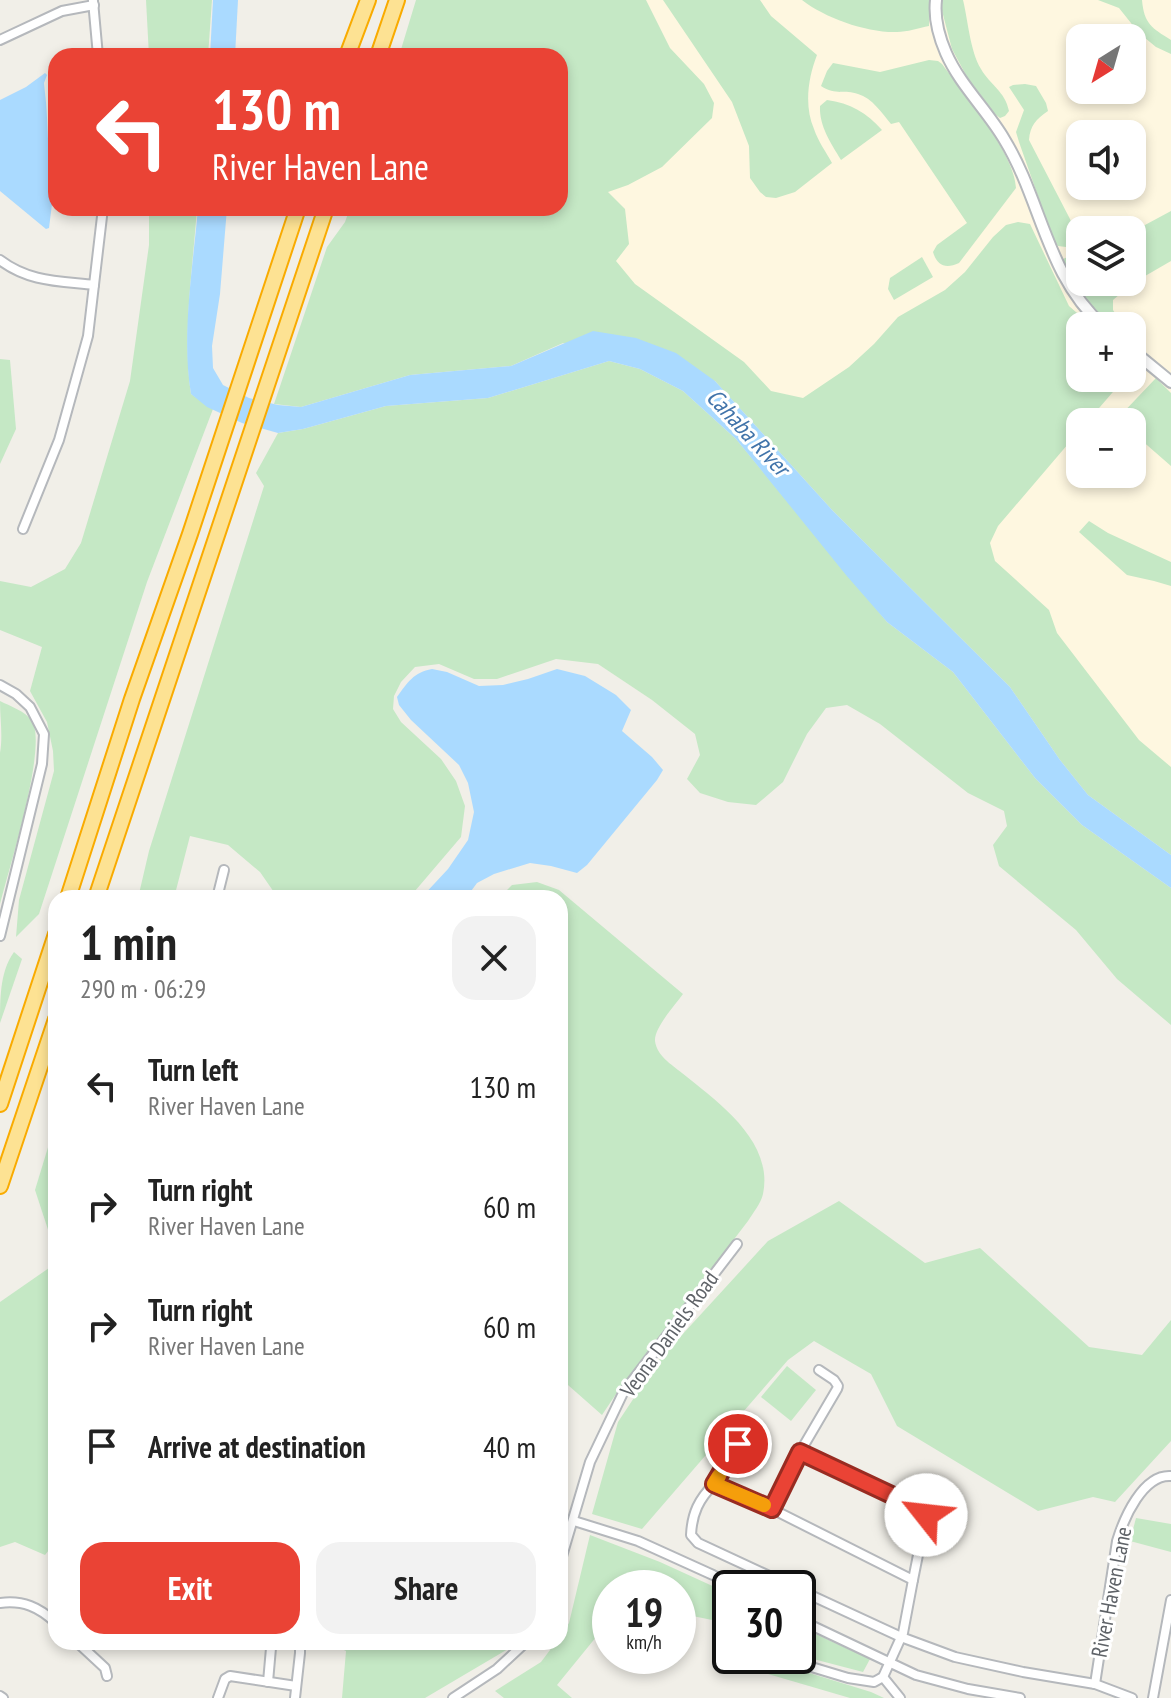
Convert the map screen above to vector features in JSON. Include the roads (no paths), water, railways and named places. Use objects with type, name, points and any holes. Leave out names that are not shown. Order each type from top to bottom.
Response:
[{"type":"highway","points":[[350,48],[368,0]]},
{"type":"highway","points":[[381,48],[397,0]]},
{"type":"highway","points":[[71,890],[295,216]]},
{"type":"highway","points":[[99,890],[323,216]]},
{"type":"highway","points":[[0,1104],[48,958]]},
{"type":"highway","points":[[0,1186],[48,1043]]},
{"type":"street","points":[[936,0],[936,18],[946,53],[1005,140],[1063,275],[1090,312]]},
{"type":"street","points":[[0,40],[62,11],[94,3],[97,48]]},
{"type":"street","points":[[23,529],[64,424],[88,336],[102,216]]},
{"type":"street","points":[[0,260],[12,269],[33,277],[94,285]]},
{"type":"street","points":[[1146,361],[1171,382]]},
{"type":"street","points":[[0,685],[30,707],[44,734],[42,764],[0,936]]},
{"type":"street","points":[[219,890],[224,870]]},
{"type":"street","name":"Veona Daniels Road","points":[[568,1539],[590,1462],[623,1393],[737,1244]]},
{"type":"street","points":[[772,1509],[800,1452],[837,1389],[834,1380],[819,1370]]},
{"type":"street","name":"River Haven Lane","points":[[750,1424],[714,1484],[702,1497],[691,1523],[691,1535],[698,1543],[901,1637],[955,1657],[1095,1684],[1132,1698]]},
{"type":"street","points":[[800,1452],[917,1507],[926,1515],[901,1637],[883,1677],[874,1682],[816,1668]]},
{"type":"street","name":"River Haven Lane","points":[[1095,1684],[1123,1519],[1152,1482],[1162,1476],[1171,1476]]},
{"type":"street","points":[[714,1484],[772,1509],[913,1580]]},
{"type":"street","points":[[574,1521],[638,1541],[712,1575]]},
{"type":"street","points":[[1153,1698],[1171,1600]]},
{"type":"street","points":[[0,1603],[15,1601],[48,1616]]},
{"type":"street","points":[[816,1628],[916,1675],[968,1689],[1020,1698]]},
{"type":"street","points":[[86,1650],[105,1668],[107,1676]]},
{"type":"street","points":[[268,1682],[271,1650]]},
{"type":"street","points":[[295,1698],[300,1650]]},
{"type":"street","points":[[453,1698],[497,1669],[517,1650]]},
{"type":"street","points":[[218,1698],[225,1679],[230,1676],[296,1686]]},
{"type":"street","points":[[883,1677],[900,1698]]},
{"type":"water","points":[[213,0],[238,0],[235,48],[210,48]]},
{"type":"water","points":[[45,73],[47,75],[44,83],[48,216],[50,216],[49,228],[46,229],[0,191],[0,100]]},
{"type":"water","name":"Cahaba River","points":[[197,216],[226,216],[212,346],[213,368],[223,385],[249,398],[278,405],[301,407],[410,375],[511,366],[593,331],[636,338],[676,353],[715,381],[833,511],[1010,687],[1088,795],[1171,855],[1171,888],[1082,825],[1035,778],[953,672],[887,622],[736,439],[683,391],[640,369],[609,361],[488,398],[386,406],[278,433],[242,423],[207,407],[191,394],[187,349]]},
{"type":"water","points":[[432,669],[447,672],[479,686],[503,685],[557,669],[585,676],[616,695],[631,710],[622,731],[663,770],[587,865],[577,873],[530,863],[494,874],[477,883],[472,890],[428,890],[468,840],[474,812],[468,783],[459,765],[399,705],[397,697],[420,673]]}]
